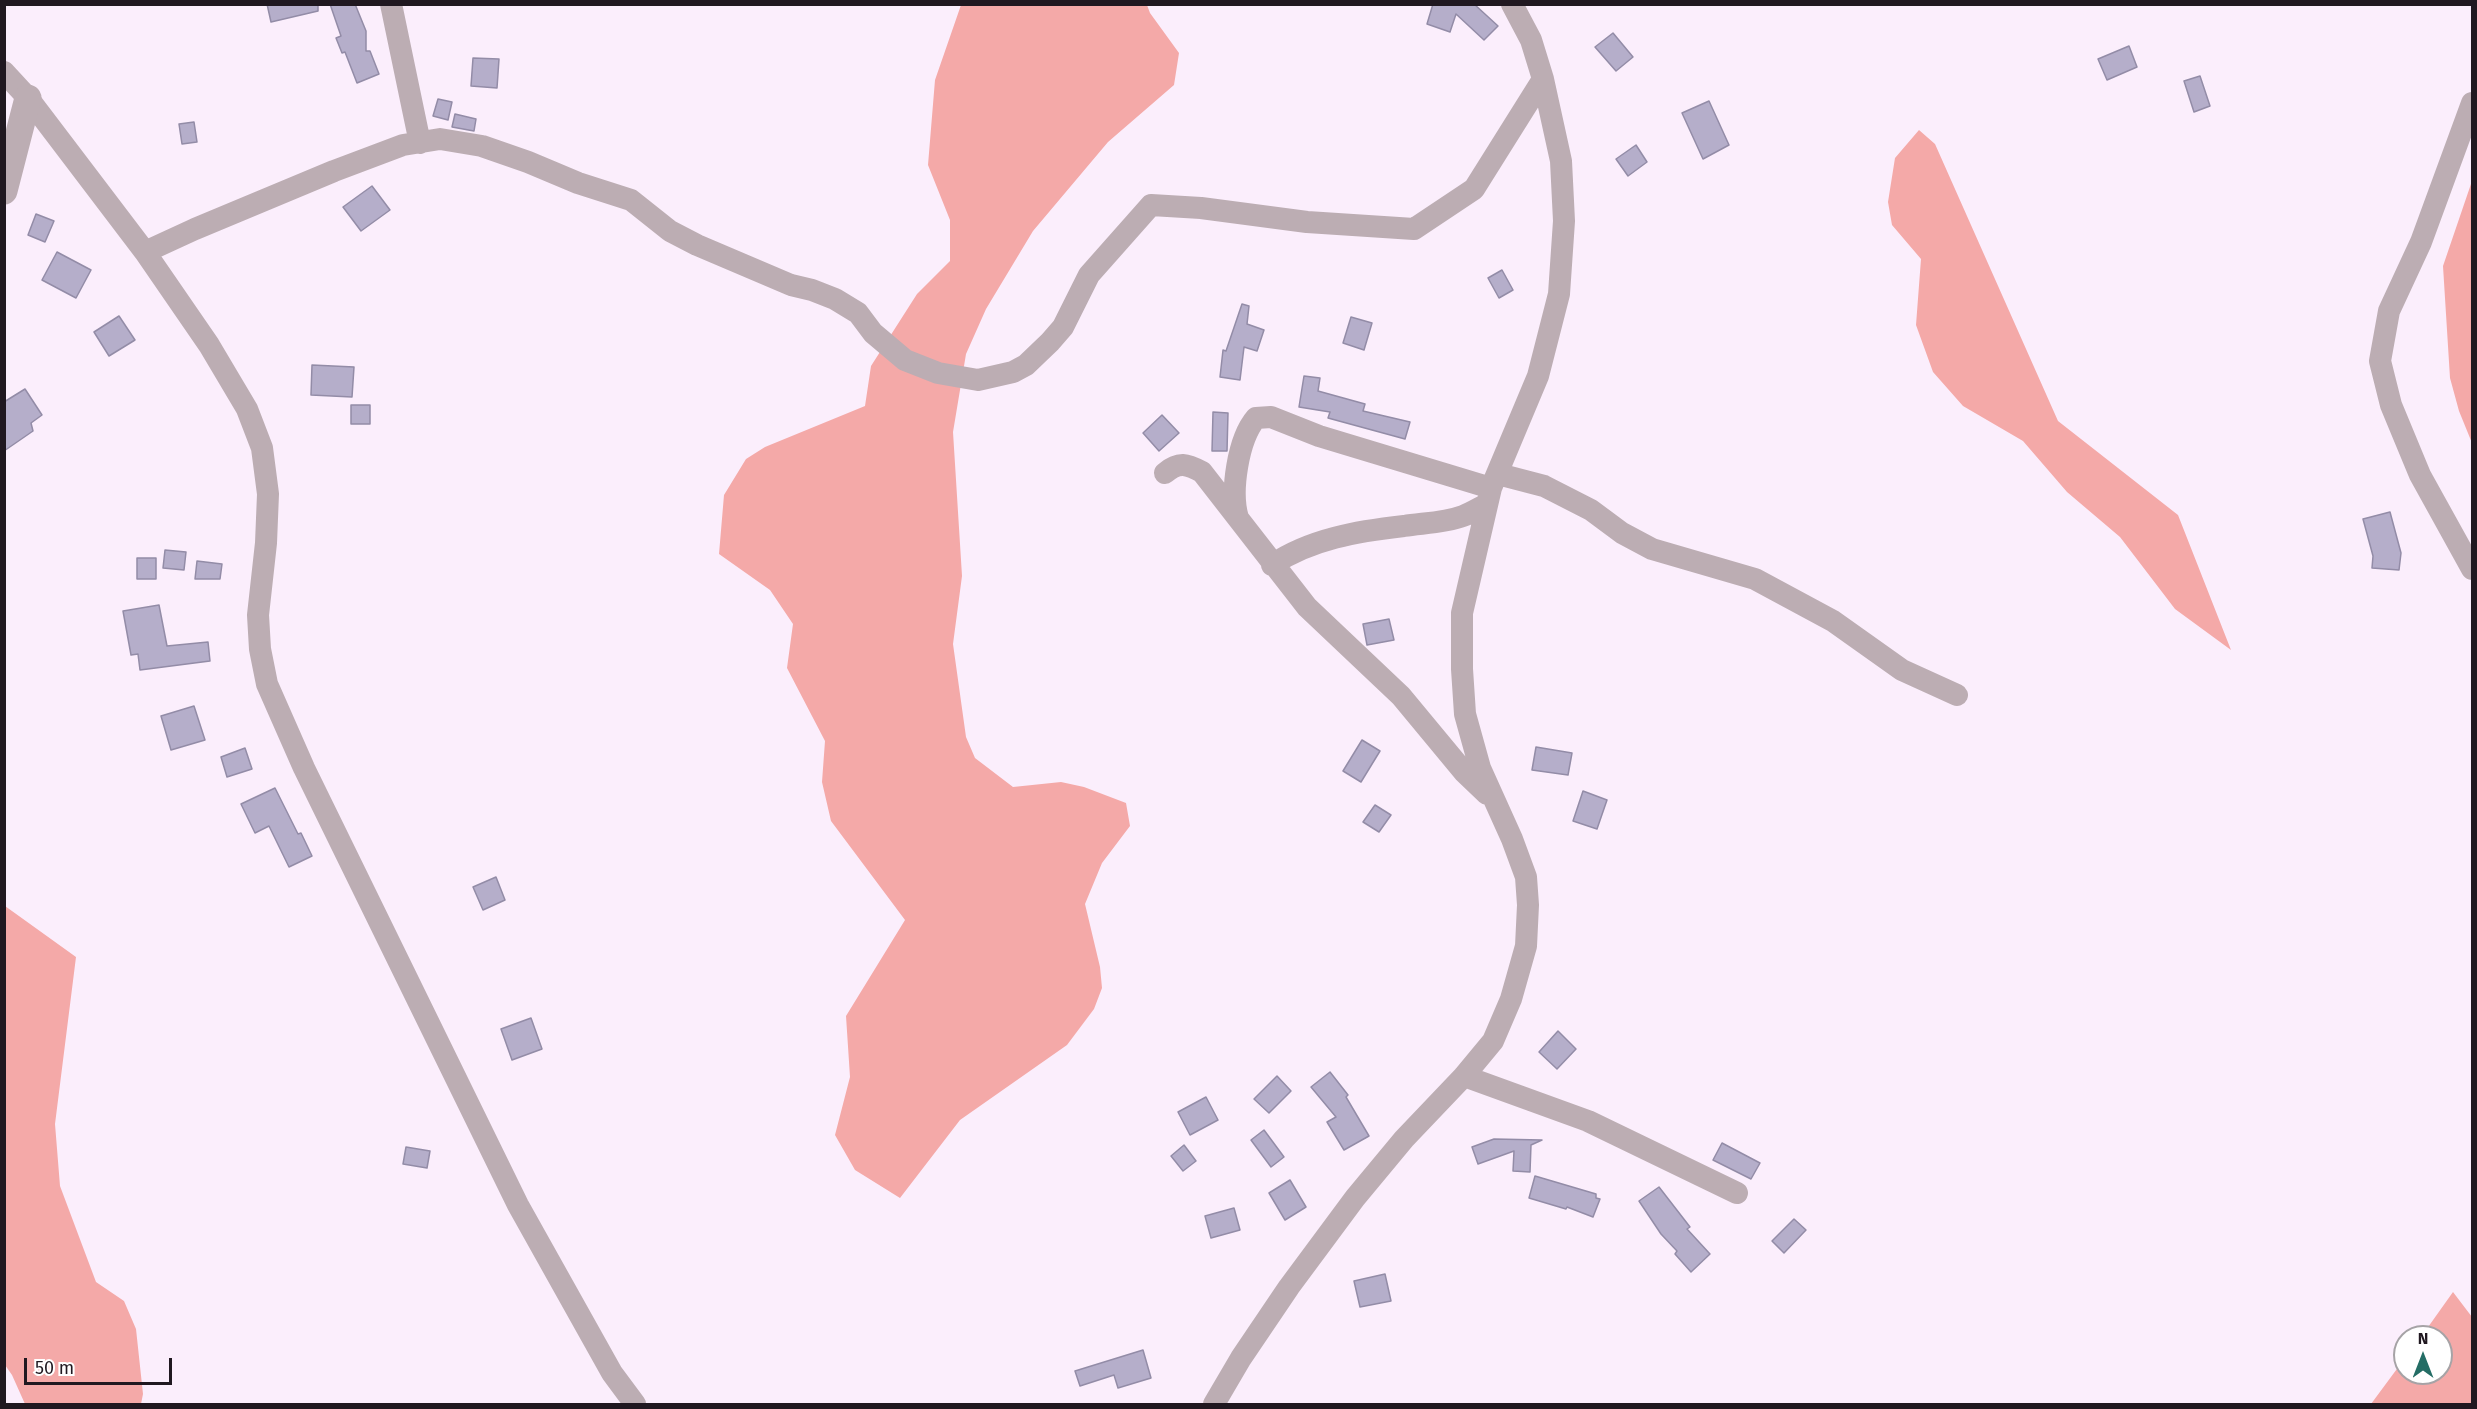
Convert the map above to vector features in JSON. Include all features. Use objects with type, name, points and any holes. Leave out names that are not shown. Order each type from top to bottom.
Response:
[{"type":"street","points":[[391,4],[420,142]]},
{"type":"street","points":[[1214,1404],[1241,1358],[1289,1287],[1356,1198],[1404,1139],[1464,1076],[1493,1041],[1512,999],[1526,946],[1528,905],[1526,877],[1512,839],[1480,768],[1465,714],[1462,669],[1462,613],[1492,489],[1538,376],[1559,294],[1564,221],[1561,161],[1543,79],[1531,40],[1512,4]]},
{"type":"street","points":[[4,72],[27,98],[146,252],[209,345],[247,409],[262,448],[268,494],[266,543],[258,615],[260,649],[267,684],[314,789],[518,1205],[612,1373],[635,1404]]},
{"type":"street","points":[[146,252],[334,171],[403,146],[440,139],[482,146],[578,183],[620,195],[645,209],[670,231],[698,245],[791,285],[835,299],[858,313],[873,333],[905,360],[938,373],[978,380],[1013,372],[1026,365],[1050,342],[1063,327],[1089,275],[1151,204],[1307,222],[1414,229],[1474,189],[1543,79]]},
{"type":"street","points":[[4,191],[27,98]]},
{"type":"street","points":[[2472,103],[2421,242],[2389,311],[2380,360],[2391,405],[2420,475],[2472,568]]},
{"type":"street","points":[[1238,519],[1234,504],[1239,461],[1248,427],[1256,418],[1271,417],[1319,436],[1492,489],[1544,486],[1591,510],[1622,533],[1652,549],[1755,579],[1833,621],[1902,670],[1957,695]]},
{"type":"street","points":[[1166,473],[1175,465],[1187,464],[1202,472],[1272,565],[1307,607],[1401,696],[1464,772],[1493,800]]},
{"type":"street","points":[[1272,565],[1298,549],[1330,540],[1463,516],[1492,489]]},
{"type":"street","points":[[1464,1076],[1587,1121],[1737,1193]]},
{"type":"shaded area","points":[[961,5],[1147,5],[1150,13],[1179,53],[1174,85],[1108,142],[1033,231],[986,309],[966,354],[953,432],[962,576],[953,644],[966,737],[975,758],[1013,787],[1061,782],[1084,787],[1126,803],[1130,826],[1102,863],[1085,904],[1100,967],[1102,988],[1094,1009],[1067,1045],[960,1120],[900,1198],[855,1170],[835,1135],[850,1077],[846,1016],[905,920],[831,821],[822,782],[825,741],[787,668],[793,624],[770,590],[719,554],[724,495],[746,459],[765,447],[865,406],[871,366],[917,294],[950,261],[950,220],[928,165],[935,80]]},
{"type":"shaded area","points":[[1919,130],[1935,144],[2058,421],[2178,515],[2231,650],[2175,609],[2120,537],[2067,492],[2023,441],[1963,406],[1933,372],[1916,325],[1921,259],[1892,225],[1888,202],[1895,158]]},
{"type":"shaded area","points":[[2472,181],[2472,443],[2459,411],[2450,378],[2443,266]]},
{"type":"shaded area","points":[[5,906],[76,957],[55,1124],[60,1186],[96,1282],[124,1301],[136,1329],[143,1394],[141,1404],[25,1404],[5,1365]]},
{"type":"shaded area","points":[[2453,1292],[2472,1317],[2472,1404],[2371,1404],[2393,1374],[2393,1385],[2453,1385],[2453,1325],[2430,1325]]},
{"type":"building","points":[[267,4],[318,4],[318,11],[271,22]]},
{"type":"building","points":[[330,4],[355,4],[366,31],[366,51],[370,51],[379,74],[357,83],[345,52],[342,53],[336,38],[341,36]]},
{"type":"building","points":[[1433,4],[1474,4],[1498,26],[1484,40],[1456,14],[1450,32],[1427,24]]},
{"type":"building","points":[[1613,33],[1633,57],[1616,71],[1595,47]]},
{"type":"building","points":[[2129,46],[2137,67],[2107,80],[2098,59]]},
{"type":"building","points":[[473,58],[499,59],[497,88],[471,86]]},
{"type":"building","points":[[2200,76],[2210,106],[2194,112],[2184,81]]},
{"type":"building","points":[[438,99],[452,102],[448,120],[433,116]]},
{"type":"building","points":[[1709,101],[1729,145],[1703,159],[1682,113]]},
{"type":"building","points":[[455,114],[476,119],[474,131],[452,127]]},
{"type":"building","points":[[194,122],[197,142],[182,144],[179,124]]},
{"type":"building","points":[[1636,145],[1647,162],[1628,176],[1616,159]]},
{"type":"building","points":[[372,186],[390,210],[361,231],[343,207]]},
{"type":"building","points":[[36,214],[54,221],[45,242],[28,235]]},
{"type":"building","points":[[57,252],[91,270],[76,298],[42,280]]},
{"type":"building","points":[[1502,270],[1513,290],[1499,298],[1488,278]]},
{"type":"building","points":[[1242,304],[1249,306],[1247,324],[1264,330],[1257,351],[1244,347],[1240,380],[1220,377],[1223,350],[1226,351]]},
{"type":"building","points":[[119,316],[135,340],[109,356],[94,332]]},
{"type":"building","points":[[1351,317],[1372,323],[1364,350],[1343,343]]},
{"type":"building","points":[[312,365],[354,367],[352,397],[311,395]]},
{"type":"building","points":[[1304,376],[1320,378],[1318,391],[1365,404],[1363,411],[1410,422],[1405,439],[1328,418],[1330,412],[1299,407]]},
{"type":"building","points":[[25,389],[42,415],[31,423],[33,431],[4,451],[4,402]]},
{"type":"building","points":[[351,405],[370,405],[370,424],[351,424]]},
{"type":"building","points":[[1213,412],[1228,413],[1227,451],[1212,451]]},
{"type":"building","points":[[1162,415],[1179,433],[1159,451],[1143,433]]},
{"type":"building","points":[[2390,512],[2401,553],[2399,570],[2372,568],[2373,556],[2363,519]]},
{"type":"building","points":[[165,550],[186,552],[184,570],[163,568]]},
{"type":"building","points":[[137,558],[156,558],[156,579],[137,579]]},
{"type":"building","points":[[197,561],[222,564],[220,579],[195,579]]},
{"type":"building","points":[[159,605],[167,646],[208,642],[210,661],[140,670],[138,654],[131,655],[123,611]]},
{"type":"building","points":[[1389,619],[1394,640],[1367,645],[1363,624]]},
{"type":"building","points":[[194,706],[205,740],[171,750],[161,716]]},
{"type":"building","points":[[1362,740],[1380,751],[1361,782],[1343,771]]},
{"type":"building","points":[[1536,747],[1572,753],[1568,775],[1532,770]]},
{"type":"building","points":[[245,748],[252,769],[227,777],[221,757]]},
{"type":"building","points":[[275,788],[312,856],[289,867],[269,826],[255,833],[241,804]]},
{"type":"building","points":[[1583,791],[1607,800],[1597,829],[1573,821]]},
{"type":"building","points":[[1375,805],[1391,815],[1379,832],[1363,822]]},
{"type":"building","points":[[496,877],[505,900],[483,910],[473,887]]},
{"type":"building","points":[[531,1018],[542,1049],[512,1060],[501,1029]]},
{"type":"building","points":[[1558,1031],[1576,1049],[1557,1069],[1539,1052]]},
{"type":"building","points":[[1330,1072],[1348,1095],[1346,1097],[1369,1136],[1344,1150],[1327,1122],[1336,1117],[1311,1087]]},
{"type":"building","points":[[1277,1076],[1291,1091],[1269,1113],[1254,1099]]},
{"type":"building","points":[[1206,1097],[1218,1120],[1190,1135],[1178,1112]]},
{"type":"building","points":[[1264,1130],[1284,1157],[1271,1167],[1251,1140]]},
{"type":"building","points":[[1494,1139],[1542,1140],[1531,1145],[1530,1172],[1513,1171],[1514,1151],[1478,1164],[1472,1147]]},
{"type":"building","points":[[1722,1143],[1760,1163],[1751,1179],[1713,1160]]},
{"type":"building","points":[[1184,1145],[1196,1161],[1183,1171],[1171,1156]]},
{"type":"building","points":[[406,1147],[430,1151],[427,1168],[403,1164]]},
{"type":"building","points":[[1535,1176],[1596,1194],[1596,1198],[1600,1199],[1593,1217],[1567,1207],[1566,1209],[1529,1198]]},
{"type":"building","points":[[1290,1180],[1306,1207],[1285,1220],[1269,1193]]},
{"type":"building","points":[[1659,1187],[1690,1227],[1687,1229],[1710,1254],[1691,1272],[1675,1254],[1677,1251],[1661,1234],[1639,1201]]},
{"type":"building","points":[[1234,1208],[1240,1230],[1211,1238],[1205,1216]]},
{"type":"building","points":[[1794,1219],[1806,1230],[1784,1253],[1772,1241]]},
{"type":"building","points":[[1385,1274],[1391,1301],[1360,1307],[1354,1281]]},
{"type":"building","points":[[1143,1350],[1151,1378],[1118,1388],[1114,1375],[1080,1386],[1075,1371]]}]
